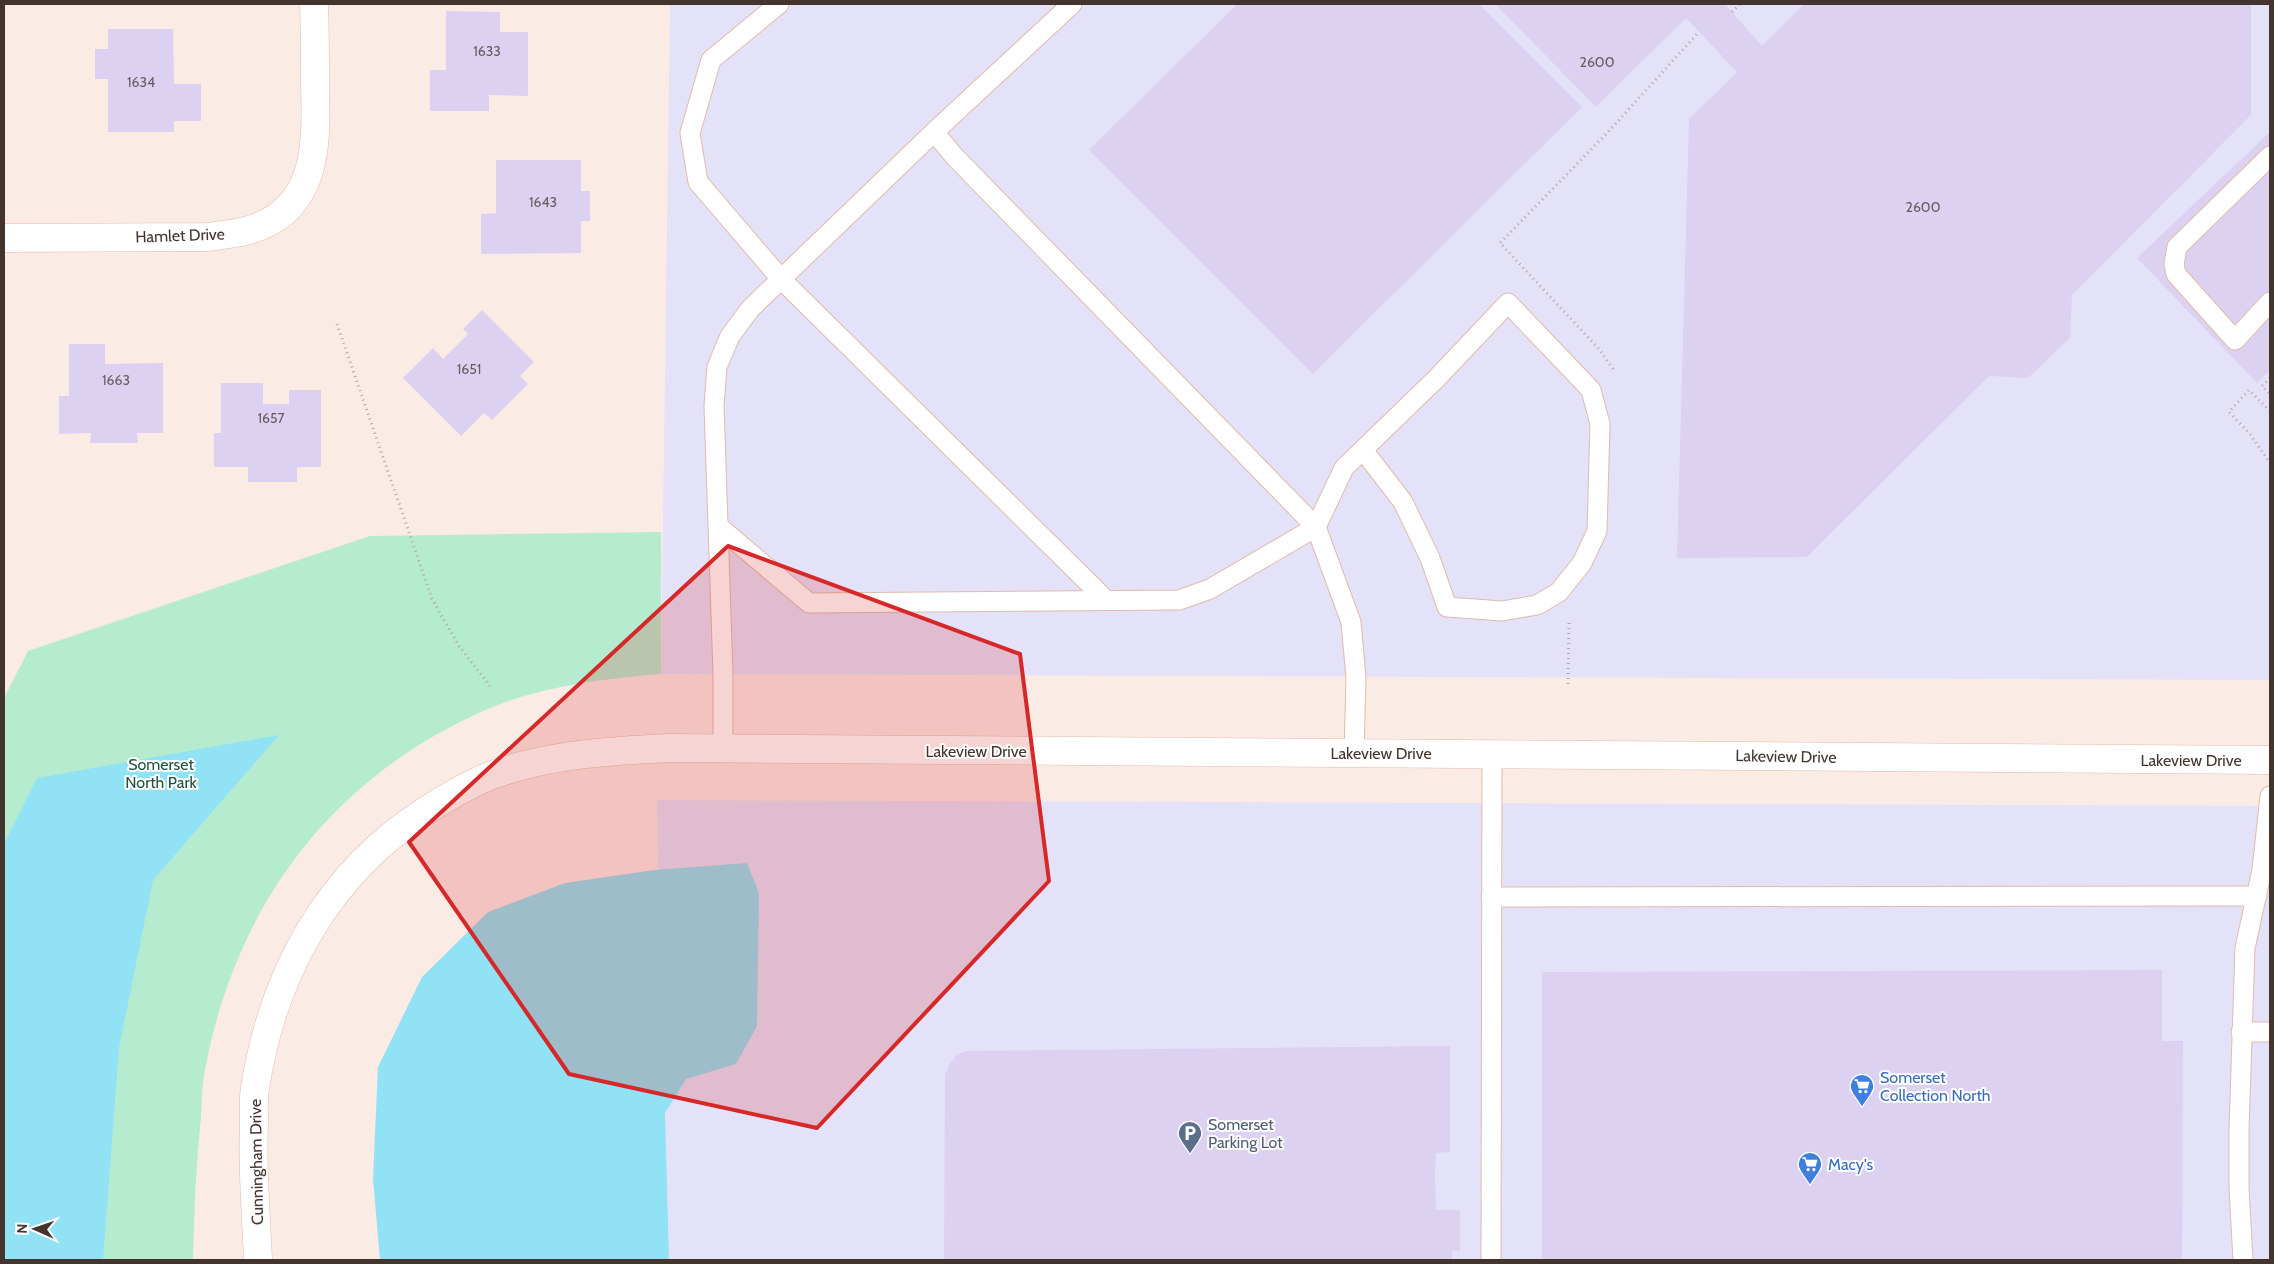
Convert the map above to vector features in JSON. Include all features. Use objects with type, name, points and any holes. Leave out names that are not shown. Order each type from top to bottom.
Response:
[{"type":"street","name":"Hamlet Drive","points":[[4,238],[208,237],[238,233],[267,223],[291,205],[304,185],[314,155],[316,124],[314,4]]},
{"type":"street","name":"Lakeview Drive","points":[[494,774],[538,762],[575,755],[669,748],[2270,760]]},
{"type":"street","name":"Cunningham Drive","points":[[258,1260],[253,1145],[255,1089],[265,1038],[275,1004],[298,951],[307,933],[340,886],[374,849],[408,822],[451,795],[494,774]]},
{"type":"lane","points":[[779,4],[711,60],[690,133],[698,182],[781,279],[1106,600]]},
{"type":"lane","points":[[723,749],[723,674],[714,406],[717,367],[730,336],[751,308],[934,132],[1072,4]]},
{"type":"lane","points":[[934,132],[955,157],[1316,527],[1351,622],[1356,678],[1354,753]]},
{"type":"lane","points":[[2270,156],[2177,247],[2174,264],[2176,274],[2236,340],[2270,302]]},
{"type":"lane","points":[[718,526],[808,603],[1179,600],[1210,589],[1316,527],[1344,468],[1362,450],[1437,378],[1508,303],[1591,390],[1600,424],[1597,531],[1582,563],[1559,592],[1537,605],[1502,611],[1448,607],[1430,558],[1403,502],[1362,450]]},
{"type":"lane","points":[[1491,1260],[1492,753]]},
{"type":"lane","points":[[2244,1260],[2239,1178],[2245,948],[2257,896],[2270,796]]},
{"type":"lane","points":[[1491,898],[2257,896]]},
{"type":"lane","points":[[2242,1032],[2270,1032]]},
{"type":"path","points":[[1732,12],[1740,4]]},
{"type":"path","points":[[1614,371],[1599,349],[1500,243],[1608,132],[1699,32]]},
{"type":"path","points":[[337,324],[432,599],[459,646],[490,686]]},
{"type":"path","points":[[2270,378],[2262,386],[2270,394]]},
{"type":"path","points":[[2270,411],[2249,390],[2229,412],[2250,434],[2270,463]]},
{"type":"path","points":[[1568,684],[1569,616]]},
{"type":"highlighted area","points":[[728,546],[1020,654],[1049,881],[817,1128],[569,1074],[409,842]]},
{"type":"shaded area","points":[[670,4],[2270,4],[2270,680],[661,674]]},
{"type":"shaded area","points":[[657,800],[2270,806],[2270,1260],[663,1260]]},
{"type":"green space","name":"Somerset North Park","points":[[661,532],[661,674],[593,681],[526,695],[483,711],[429,739],[380,772],[337,810],[300,853],[267,900],[241,951],[221,1006],[205,1071],[202,1090],[193,1260],[4,1260],[4,698],[28,651],[370,536]]},
{"type":"water","points":[[279,735],[153,880],[119,1048],[103,1260],[4,1260],[4,844],[37,778]]},
{"type":"water","points":[[747,863],[759,893],[757,1026],[736,1064],[686,1079],[665,1113],[669,1260],[380,1260],[373,1179],[378,1067],[422,977],[488,912],[565,883],[654,870]]},
{"type":"building","points":[[1237,4],[1479,4],[1582,107],[1313,374],[1089,150]]},
{"type":"building","points":[[1495,4],[1725,4],[1762,46],[1804,4],[2251,4],[2251,115],[2072,295],[2070,338],[2028,378],[1989,376],[1807,557],[1677,558],[1689,119],[1737,72],[1686,18],[1596,107]]},
{"type":"building","points":[[446,11],[500,12],[500,32],[528,32],[528,96],[489,95],[489,111],[430,111],[430,70],[446,70]]},
{"type":"building","points":[[108,29],[173,29],[174,84],[201,84],[201,121],[174,121],[174,132],[108,132],[108,79],[95,79],[95,49],[108,49]]},
{"type":"building","points":[[2270,132],[2270,370],[2257,383],[2137,258]]},
{"type":"building","points":[[496,160],[581,160],[581,191],[590,191],[590,221],[581,221],[581,253],[481,254],[481,214],[496,213]]},
{"type":"building","points":[[482,310],[534,362],[520,376],[528,384],[492,420],[484,413],[461,436],[403,378],[433,348],[443,359],[468,334],[463,329]]},
{"type":"building","points":[[69,344],[105,344],[105,364],[163,363],[163,433],[137,433],[138,443],[90,443],[91,433],[59,434],[59,396],[69,396]]},
{"type":"building","points":[[221,383],[263,383],[263,404],[289,404],[289,390],[321,390],[321,467],[297,467],[297,482],[248,482],[248,467],[214,467],[214,433],[221,433]]},
{"type":"building","name":"Somerset Collection North","points":[[2162,970],[2162,1041],[2183,1041],[2182,1260],[1542,1260],[1542,972]]},
{"type":"building","name":"Somerset Parking Lot","points":[[1450,1046],[1450,1152],[1436,1153],[1435,1175],[1436,1210],[1460,1210],[1460,1251],[1452,1251],[1452,1260],[944,1260],[945,1075],[950,1063],[956,1056],[965,1051]]},
{"type":"place","name":"Somerset Collection North","points":[[1862,1107]]},
{"type":"place","name":"Somerset Parking Lot","points":[[1190,1154]]},
{"type":"place","name":"Macy's","points":[[1810,1185]]}]
